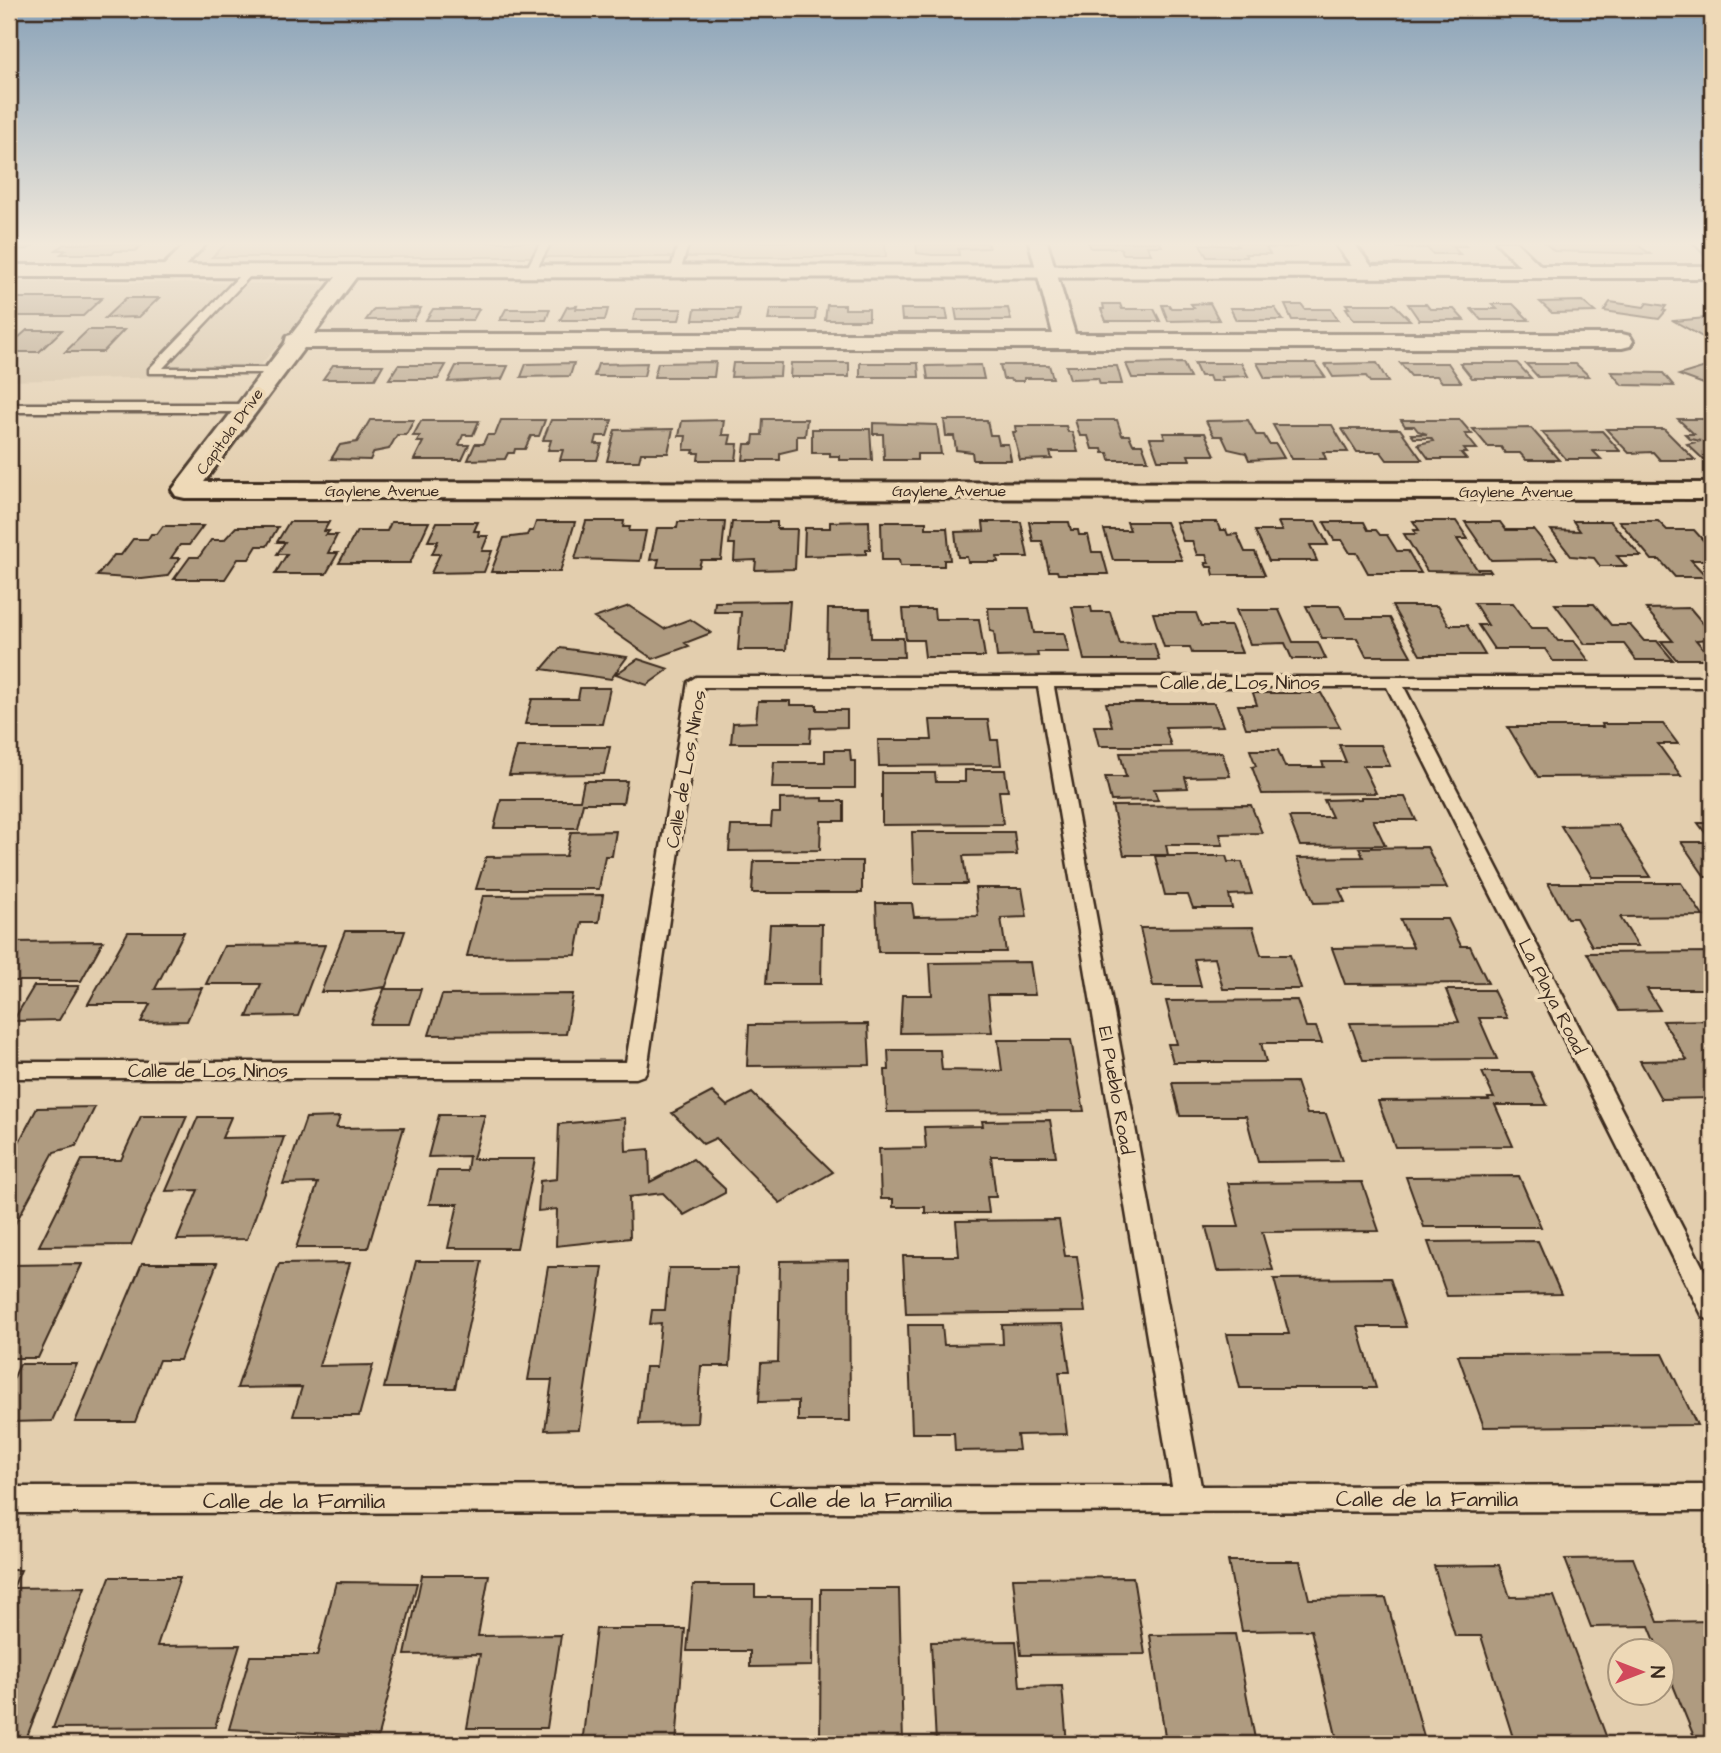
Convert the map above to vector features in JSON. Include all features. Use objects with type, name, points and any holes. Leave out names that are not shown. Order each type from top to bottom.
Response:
[{"type":"street","name":"Capitola Drive","points":[[185,490],[309,324]]},
{"type":"street","points":[[1061,324],[1066,341]]},
{"type":"street","points":[[295,341],[1622,341]]},
{"type":"street","name":"Gaylene Avenue","points":[[185,490],[1712,491]]},
{"type":"lane","points":[[199,324],[153,371],[273,371]]},
{"type":"lane","points":[[9,408],[246,408]]},
{"type":"lane","name":"Calle de Los Ninos","points":[[9,1070],[636,1070],[696,682],[1712,682]]},
{"type":"lane","name":"El Pueblo Road","points":[[1045,682],[1189,1499]]},
{"type":"lane","name":"La Playa Road","points":[[1393,682],[1712,1310]]},
{"type":"lane","name":"Calle de la Familia","points":[[9,1500],[1712,1498]]},
{"type":"shaded area","points":[[9,324],[298,324],[251,375],[9,381]]},
{"type":"building","points":[[1679,324],[1712,324],[1712,339],[1708,340]]},
{"type":"building","points":[[27,330],[62,330],[39,352],[9,352],[9,346]]},
{"type":"building","points":[[88,330],[124,330],[103,352],[65,352]]},
{"type":"building","points":[[716,362],[714,377],[654,377],[658,363]]},
{"type":"building","points":[[574,363],[570,376],[521,377],[526,364]]},
{"type":"building","points":[[647,363],[644,376],[594,376],[598,364]]},
{"type":"building","points":[[733,363],[781,363],[780,376],[731,377]]},
{"type":"building","points":[[791,363],[849,363],[849,377],[790,377]]},
{"type":"building","points":[[860,363],[918,363],[919,377],[860,377]]},
{"type":"building","points":[[1183,363],[1190,378],[1132,378],[1126,364]]},
{"type":"building","points":[[1194,363],[1241,363],[1248,376],[1221,377],[1223,381],[1211,381],[1209,376],[1200,376]]},
{"type":"building","points":[[1257,363],[1315,363],[1325,377],[1265,378]]},
{"type":"building","points":[[1377,363],[1388,382],[1370,382],[1366,376],[1333,377],[1325,364]]},
{"type":"building","points":[[1400,363],[1448,363],[1461,382],[1442,382],[1437,376],[1411,376]]},
{"type":"building","points":[[1460,363],[1517,363],[1531,378],[1472,378]]},
{"type":"building","points":[[1526,364],[1576,364],[1589,376],[1538,377]]},
{"type":"building","points":[[333,365],[383,365],[375,379],[323,379]]},
{"type":"building","points":[[398,365],[446,365],[438,379],[389,379]]},
{"type":"building","points":[[981,365],[984,379],[928,379],[926,366]]},
{"type":"building","points":[[1000,365],[1049,365],[1053,378],[1011,381],[1003,379]]},
{"type":"building","points":[[1712,365],[1712,387],[1679,375]]},
{"type":"building","points":[[456,366],[508,366],[502,379],[448,382]]},
{"type":"building","points":[[1066,366],[1117,366],[1122,384],[1100,384],[1098,378],[1070,379]]},
{"type":"building","points":[[1611,372],[1663,373],[1674,386],[1622,385]]},
{"type":"building","points":[[763,419],[807,419],[805,436],[797,436],[797,449],[780,453],[780,460],[743,460],[745,444],[753,444],[754,435],[762,435]]},
{"type":"building","points":[[1678,419],[1712,419],[1712,459],[1703,459],[1687,444],[1701,441],[1690,439],[1685,434],[1694,434]]},
{"type":"building","points":[[370,420],[414,420],[406,435],[397,435],[389,449],[374,452],[370,460],[331,459],[340,445],[357,442]]},
{"type":"building","points":[[501,420],[545,420],[539,436],[531,436],[525,449],[515,449],[514,453],[508,453],[505,459],[468,460],[475,444],[483,444],[487,435],[495,435]]},
{"type":"building","points":[[551,420],[612,420],[607,436],[597,436],[595,444],[602,444],[597,460],[560,460],[563,450],[548,450],[551,440],[543,440]]},
{"type":"building","points":[[724,420],[722,435],[731,435],[729,444],[738,444],[736,460],[698,460],[699,453],[684,450],[686,436],[679,436],[682,421]]},
{"type":"building","points":[[944,420],[987,420],[990,435],[997,435],[999,444],[1008,444],[1011,460],[973,460],[972,452],[956,450],[954,436],[946,436]]},
{"type":"building","points":[[1075,420],[1117,420],[1122,435],[1129,435],[1133,444],[1142,444],[1148,460],[1110,460],[1108,453],[1103,453],[1102,449],[1092,449],[1088,436],[1080,436]]},
{"type":"building","points":[[1248,420],[1256,435],[1264,435],[1269,444],[1276,444],[1284,458],[1249,460],[1246,453],[1228,449],[1222,436],[1214,436],[1206,421]]},
{"type":"building","points":[[1401,420],[1460,420],[1472,434],[1465,434],[1477,449],[1464,449],[1467,453],[1461,453],[1466,459],[1429,459],[1418,444],[1433,441],[1431,438],[1414,438],[1411,434],[1427,434],[1418,431],[1414,426],[1405,426]]},
{"type":"building","points":[[421,421],[479,421],[473,435],[463,435],[459,445],[469,445],[462,460],[414,460],[423,442],[417,442],[420,436],[413,436]]},
{"type":"building","points":[[873,423],[937,425],[941,454],[917,454],[917,460],[884,460],[883,434],[873,434]]},
{"type":"building","points":[[1273,425],[1332,425],[1348,452],[1323,452],[1326,459],[1292,459]]},
{"type":"building","points":[[1015,426],[1066,426],[1068,432],[1072,432],[1078,452],[1050,452],[1052,459],[1020,460],[1013,432],[1016,432]]},
{"type":"building","points":[[1531,428],[1559,460],[1526,460],[1520,453],[1505,453],[1501,447],[1488,447],[1473,429]]},
{"type":"building","points":[[673,429],[668,453],[641,453],[639,461],[607,461],[615,430]]},
{"type":"building","points":[[812,429],[870,429],[872,460],[839,460],[839,456],[830,456],[830,453],[812,453]]},
{"type":"building","points":[[1342,429],[1400,429],[1422,460],[1387,460],[1381,452],[1357,452]]},
{"type":"building","points":[[1606,429],[1664,429],[1695,460],[1660,460],[1653,452],[1629,453]]},
{"type":"building","points":[[1602,431],[1620,451],[1593,451],[1601,459],[1566,459],[1542,432]]},
{"type":"building","points":[[1163,433],[1205,433],[1215,455],[1188,455],[1190,460],[1158,460],[1150,438],[1165,438]]},
{"type":"building","points":[[586,521],[624,521],[623,527],[630,527],[629,531],[646,531],[640,561],[575,559]]},
{"type":"building","points":[[869,521],[870,550],[866,550],[866,554],[804,556],[805,528],[830,528],[830,522]]},
{"type":"building","points":[[1413,521],[1456,521],[1468,539],[1457,539],[1477,569],[1489,569],[1491,572],[1427,571],[1404,534],[1416,534],[1414,530],[1419,530]]},
{"type":"building","points":[[1573,521],[1610,521],[1641,556],[1617,556],[1626,566],[1600,566],[1594,558],[1571,556],[1551,530],[1580,531]]},
{"type":"building","points":[[1619,521],[1658,521],[1667,530],[1694,530],[1712,550],[1712,560],[1691,560],[1707,577],[1675,577],[1660,560],[1652,560]]},
{"type":"building","points":[[289,522],[329,522],[324,531],[329,531],[326,535],[337,535],[328,553],[338,553],[326,574],[275,574],[287,554],[277,554],[285,542],[277,542]]},
{"type":"building","points":[[391,522],[429,522],[410,563],[339,563],[357,531],[387,531]]},
{"type":"building","points":[[437,522],[478,522],[474,531],[479,531],[478,536],[488,536],[482,551],[492,551],[484,572],[431,573],[440,554],[432,554],[438,541],[428,541]]},
{"type":"building","points":[[536,522],[575,522],[560,572],[491,572],[504,538],[527,535],[529,531],[533,531]]},
{"type":"building","points":[[678,522],[725,522],[721,560],[701,560],[699,567],[657,567],[659,559],[650,560],[657,528],[677,528]]},
{"type":"building","points":[[732,522],[777,522],[777,529],[797,529],[795,569],[755,570],[756,560],[734,561],[735,544],[729,544]]},
{"type":"building","points":[[881,522],[926,522],[926,528],[947,528],[950,560],[944,560],[944,566],[900,566],[899,560],[882,560]]},
{"type":"building","points":[[983,522],[1021,522],[1028,557],[997,557],[998,562],[968,562],[967,557],[958,557],[955,532],[984,531]]},
{"type":"building","points":[[1029,522],[1069,522],[1071,530],[1078,530],[1079,535],[1088,535],[1092,552],[1102,552],[1108,574],[1058,574],[1057,571],[1049,571],[1042,541],[1033,541]]},
{"type":"building","points":[[1127,522],[1166,522],[1182,560],[1113,560],[1104,530],[1130,530]]},
{"type":"building","points":[[1176,522],[1217,522],[1220,530],[1226,530],[1228,535],[1237,534],[1245,552],[1255,552],[1265,575],[1214,575],[1212,567],[1207,567],[1205,563],[1209,563],[1206,555],[1197,555],[1192,541],[1183,541]]},
{"type":"building","points":[[1278,522],[1316,522],[1328,545],[1310,545],[1317,561],[1269,561],[1255,531],[1282,531]]},
{"type":"building","points":[[1324,522],[1364,522],[1368,530],[1387,535],[1397,551],[1408,551],[1421,573],[1368,573],[1357,553],[1350,553],[1342,540],[1334,540]]},
{"type":"building","points":[[1465,522],[1500,522],[1506,530],[1534,530],[1557,559],[1491,560]]},
{"type":"building","points":[[163,526],[203,526],[189,545],[180,545],[171,558],[180,558],[167,576],[142,579],[97,576],[114,555],[121,555],[133,539],[148,539],[151,534],[157,534]]},
{"type":"building","points":[[236,527],[278,527],[267,546],[257,546],[249,559],[238,559],[225,579],[174,579],[190,557],[199,557],[211,540],[224,540]]},
{"type":"building","points":[[790,601],[786,650],[738,650],[741,612],[714,612],[715,602]]},
{"type":"building","points":[[1474,603],[1513,603],[1531,628],[1548,628],[1558,641],[1574,641],[1589,661],[1553,661],[1545,649],[1494,649],[1478,625],[1488,625]]},
{"type":"building","points":[[1555,604],[1594,604],[1611,625],[1630,625],[1644,641],[1657,641],[1673,660],[1636,660],[1624,644],[1585,644]]},
{"type":"building","points":[[629,606],[664,629],[690,619],[711,633],[685,643],[689,646],[653,659],[594,618]]},
{"type":"building","points":[[1306,606],[1340,606],[1346,618],[1390,618],[1411,656],[1366,656],[1357,638],[1322,638]]},
{"type":"building","points":[[1392,606],[1437,606],[1449,625],[1467,625],[1485,655],[1420,655]]},
{"type":"building","points":[[1072,607],[1091,607],[1092,612],[1110,612],[1120,644],[1154,643],[1159,660],[1084,660]]},
{"type":"building","points":[[988,608],[1029,608],[1034,633],[1064,633],[1069,652],[1037,652],[1038,656],[997,657],[994,632],[990,631]]},
{"type":"building","points":[[1690,608],[1712,634],[1712,639],[1696,640],[1712,659],[1676,659],[1661,641],[1673,641],[1646,609]]},
{"type":"building","points":[[828,609],[870,609],[871,638],[903,638],[904,657],[827,657]]},
{"type":"building","points":[[903,609],[934,609],[935,619],[979,619],[985,657],[925,657],[923,640],[906,640]]},
{"type":"building","points":[[1236,610],[1279,610],[1293,642],[1318,642],[1326,659],[1292,659],[1285,643],[1250,644]]},
{"type":"building","points":[[1153,613],[1196,613],[1201,626],[1231,626],[1242,653],[1192,653],[1190,647],[1164,647]]},
{"type":"building","points":[[560,648],[627,657],[611,679],[542,669]]},
{"type":"building","points":[[638,659],[669,669],[647,685],[616,674]]},
{"type":"building","points":[[580,688],[610,688],[602,724],[525,724],[532,699],[578,699]]},
{"type":"building","points":[[1253,693],[1321,693],[1340,727],[1246,728],[1238,705],[1257,705]]},
{"type":"building","points":[[758,701],[790,701],[790,705],[817,705],[817,710],[847,710],[847,727],[811,728],[810,743],[731,743],[733,723],[756,722]]},
{"type":"building","points":[[1106,703],[1214,703],[1223,726],[1165,727],[1171,746],[1099,746],[1094,726],[1112,726]]},
{"type":"building","points":[[930,720],[988,720],[991,740],[998,740],[1001,765],[879,766],[878,740],[932,740]]},
{"type":"building","points":[[1602,724],[1663,724],[1678,744],[1658,744],[1681,776],[1538,777],[1508,727],[1603,727]]},
{"type":"building","points":[[1339,745],[1381,745],[1390,766],[1363,766],[1376,793],[1262,794],[1252,767],[1256,766],[1250,750],[1278,750],[1285,767],[1324,767],[1322,762],[1346,762]]},
{"type":"building","points":[[517,747],[610,747],[604,774],[509,775]]},
{"type":"building","points":[[825,750],[850,750],[851,761],[855,761],[855,788],[772,788],[774,762],[825,762]]},
{"type":"building","points":[[1222,752],[1230,776],[1185,777],[1188,788],[1154,789],[1158,800],[1111,801],[1105,777],[1126,777],[1120,753]]},
{"type":"building","points":[[965,770],[1005,770],[1008,791],[999,791],[1003,824],[882,825],[882,773],[935,773],[936,782],[965,782]]},
{"type":"building","points":[[584,781],[627,781],[623,803],[583,803],[577,828],[494,828],[501,800],[580,800]]},
{"type":"building","points":[[1405,797],[1416,820],[1373,820],[1385,845],[1300,846],[1289,817],[1332,817],[1324,800]]},
{"type":"building","points":[[823,798],[823,801],[844,801],[844,821],[821,821],[820,850],[729,851],[731,826],[771,826],[772,813],[780,813],[780,799]]},
{"type":"building","points":[[1251,805],[1262,833],[1220,834],[1223,845],[1166,845],[1168,855],[1124,855],[1112,806]]},
{"type":"building","points":[[1698,823],[1712,823],[1712,842]]},
{"type":"building","points":[[1618,825],[1651,877],[1592,877],[1561,826]]},
{"type":"building","points":[[616,831],[612,856],[605,856],[599,889],[476,889],[486,857],[566,856],[571,832]]},
{"type":"building","points":[[912,832],[1014,832],[1017,855],[963,856],[967,884],[914,884]]},
{"type":"building","points":[[1681,842],[1712,842],[1712,877],[1705,877]]},
{"type":"building","points":[[1427,847],[1447,888],[1339,889],[1345,902],[1314,903],[1297,858],[1363,857],[1359,848]]},
{"type":"building","points":[[1155,856],[1226,856],[1228,862],[1242,862],[1252,894],[1229,895],[1232,908],[1193,908],[1188,895],[1165,895]]},
{"type":"building","points":[[754,861],[862,861],[862,893],[752,893]]},
{"type":"building","points":[[1548,883],[1681,883],[1703,916],[1620,917],[1638,946],[1592,946],[1576,918],[1567,918]]},
{"type":"building","points":[[975,888],[1022,888],[1027,917],[1001,918],[1006,952],[878,952],[876,903],[912,903],[914,917],[978,916]]},
{"type":"building","points":[[603,895],[599,922],[582,922],[576,955],[467,956],[483,896]]},
{"type":"building","points":[[1400,919],[1448,919],[1461,946],[1470,946],[1488,983],[1345,984],[1332,948],[1413,947]]},
{"type":"building","points":[[770,924],[822,924],[821,984],[766,984]]},
{"type":"building","points":[[1253,927],[1261,955],[1290,955],[1301,989],[1223,989],[1215,958],[1194,959],[1201,986],[1153,986],[1140,928]]},
{"type":"building","points":[[345,931],[405,931],[385,989],[421,989],[410,1024],[370,1024],[385,987],[350,992],[321,992]]},
{"type":"building","points":[[128,932],[184,932],[155,989],[202,988],[187,1021],[141,1022],[150,1004],[88,1004]]},
{"type":"building","points":[[103,941],[81,981],[9,981],[9,942]]},
{"type":"building","points":[[325,945],[298,1016],[247,1017],[261,984],[206,984],[224,946]]},
{"type":"building","points":[[1712,952],[1712,989],[1647,989],[1660,1010],[1619,1011],[1587,953]]},
{"type":"building","points":[[1030,962],[1035,995],[988,995],[992,1032],[900,1033],[902,995],[932,995],[930,963]]},
{"type":"building","points":[[34,986],[79,986],[59,1020],[13,1021]]},
{"type":"building","points":[[1446,990],[1493,990],[1507,1018],[1479,1018],[1497,1059],[1363,1060],[1350,1023],[1459,1022]]},
{"type":"building","points":[[573,994],[566,1034],[429,1035],[442,995]]},
{"type":"building","points":[[1297,1000],[1306,1027],[1316,1027],[1322,1043],[1261,1043],[1266,1062],[1173,1062],[1168,1044],[1177,1044],[1166,1001]]},
{"type":"building","points":[[1712,1020],[1712,1098],[1661,1099],[1640,1061],[1687,1060],[1663,1021]]},
{"type":"building","points":[[868,1024],[870,1065],[747,1066],[749,1025]]},
{"type":"building","points":[[998,1040],[1071,1040],[1084,1111],[887,1112],[885,1070],[889,1070],[888,1050],[940,1050],[942,1070],[1002,1071]]},
{"type":"building","points":[[1482,1072],[1531,1072],[1547,1105],[1495,1105],[1513,1146],[1395,1147],[1378,1101],[1489,1100],[1488,1098],[1494,1098]]},
{"type":"building","points":[[1296,1082],[1307,1114],[1326,1114],[1342,1161],[1258,1162],[1246,1116],[1180,1116],[1172,1083]]},
{"type":"building","points":[[712,1092],[727,1106],[752,1093],[833,1172],[780,1203],[716,1138],[703,1144],[672,1113]]},
{"type":"building","points":[[95,1107],[76,1146],[54,1152],[9,1235],[9,1144],[18,1144],[37,1108]]},
{"type":"building","points":[[439,1115],[485,1115],[473,1159],[535,1159],[517,1248],[448,1248],[458,1204],[429,1204],[437,1171],[467,1171],[469,1156],[428,1157]]},
{"type":"building","points":[[141,1116],[187,1116],[131,1245],[39,1246],[82,1160],[121,1160]]},
{"type":"building","points":[[198,1117],[231,1117],[222,1138],[284,1137],[247,1239],[177,1240],[198,1190],[166,1191]]},
{"type":"building","points":[[340,1117],[336,1128],[404,1127],[368,1248],[296,1248],[318,1183],[283,1184],[306,1118]]},
{"type":"building","points":[[625,1118],[626,1151],[649,1149],[650,1182],[693,1159],[725,1189],[725,1193],[684,1215],[663,1193],[629,1197],[630,1238],[556,1246],[557,1209],[538,1211],[540,1181],[557,1179],[559,1124]]},
{"type":"building","points":[[1050,1120],[1056,1156],[991,1156],[996,1197],[987,1197],[989,1213],[925,1213],[925,1207],[893,1207],[893,1199],[881,1199],[879,1149],[926,1148],[924,1127],[983,1126],[982,1121]]},
{"type":"building","points":[[1519,1176],[1541,1227],[1424,1227],[1406,1177]]},
{"type":"building","points":[[1362,1182],[1379,1231],[1262,1232],[1273,1270],[1217,1271],[1206,1227],[1239,1227],[1228,1183]]},
{"type":"building","points":[[1059,1220],[1065,1256],[1077,1256],[1085,1312],[906,1314],[903,1256],[959,1256],[956,1221]]},
{"type":"building","points":[[1538,1241],[1561,1294],[1447,1296],[1428,1242]]},
{"type":"building","points":[[849,1260],[850,1421],[798,1421],[798,1401],[759,1402],[761,1363],[778,1362],[780,1261]]},
{"type":"building","points":[[416,1261],[482,1261],[455,1388],[384,1388]]},
{"type":"building","points":[[142,1263],[217,1263],[180,1360],[159,1360],[135,1422],[75,1422]]},
{"type":"building","points":[[350,1263],[319,1366],[373,1365],[359,1416],[293,1416],[302,1387],[237,1388],[279,1264]]},
{"type":"building","points":[[82,1264],[38,1358],[9,1358],[9,1265]]},
{"type":"building","points":[[548,1267],[603,1267],[579,1429],[545,1430],[552,1380],[528,1380]]},
{"type":"building","points":[[669,1268],[737,1268],[730,1366],[701,1366],[697,1423],[639,1424],[645,1367],[656,1367],[661,1323],[650,1324],[652,1310],[665,1310]]},
{"type":"building","points":[[1390,1278],[1406,1327],[1358,1327],[1376,1388],[1240,1388],[1227,1334],[1289,1334],[1274,1279]]},
{"type":"building","points":[[1063,1324],[1070,1372],[1059,1372],[1067,1434],[1017,1435],[1019,1450],[955,1451],[954,1433],[912,1433],[908,1325],[942,1325],[944,1345],[1003,1344],[1002,1325]]},
{"type":"building","points":[[1663,1354],[1697,1425],[1484,1427],[1458,1355]]},
{"type":"building","points":[[20,1364],[77,1364],[52,1421],[9,1422],[9,1388]]},
{"type":"building","points":[[1633,1558],[1658,1622],[1712,1621],[1712,1744],[1697,1744],[1676,1692],[1676,1638],[1654,1638],[1649,1626],[1591,1627],[1565,1559]]},
{"type":"building","points":[[1228,1561],[1300,1561],[1309,1599],[1386,1598],[1426,1744],[1338,1744],[1311,1630],[1242,1631]]},
{"type":"building","points":[[1499,1565],[1510,1597],[1554,1596],[1609,1744],[1515,1744],[1481,1636],[1455,1636],[1434,1566]]},
{"type":"building","points":[[9,1570],[21,1570],[13,1588],[85,1587],[24,1744],[9,1744]]},
{"type":"building","points":[[422,1575],[489,1575],[478,1636],[561,1635],[547,1728],[467,1728],[480,1654],[405,1655]]},
{"type":"building","points":[[110,1577],[180,1577],[157,1646],[240,1645],[215,1727],[53,1728]]},
{"type":"building","points":[[1133,1577],[1145,1654],[1021,1655],[1013,1578]]},
{"type":"building","points":[[336,1582],[417,1583],[378,1736],[229,1729],[250,1656],[317,1656]]},
{"type":"building","points":[[693,1585],[755,1585],[755,1597],[813,1597],[812,1666],[750,1667],[750,1651],[687,1651]]},
{"type":"building","points":[[821,1589],[899,1589],[903,1744],[820,1744]]},
{"type":"building","points":[[596,1629],[685,1629],[676,1744],[582,1744]]},
{"type":"building","points":[[1235,1634],[1256,1744],[1166,1744],[1150,1635]]},
{"type":"building","points":[[1016,1641],[1020,1687],[1062,1686],[1067,1744],[936,1744],[931,1642]]}]
